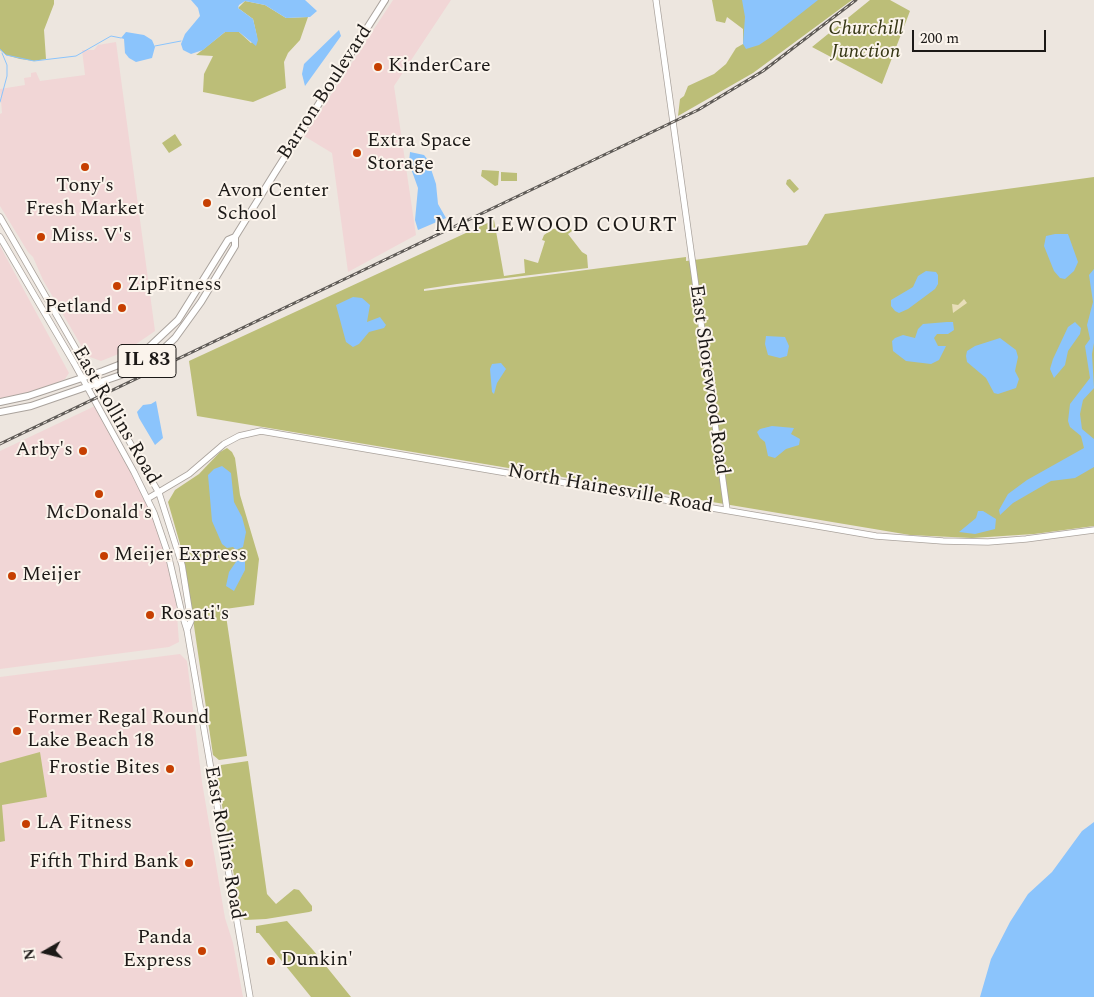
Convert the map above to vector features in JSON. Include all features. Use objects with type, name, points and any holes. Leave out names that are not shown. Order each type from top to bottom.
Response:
[{"type":"main road","name":"Barron Boulevard","points":[[0,412],[30,406],[97,384],[141,365],[156,356],[175,338],[191,318],[230,254],[234,246],[235,237],[385,0]]},
{"type":"main road","name":"East Shorewood Road","points":[[656,0],[727,510]]},
{"type":"main road","name":"East Rollins Road","points":[[0,217],[159,493],[176,540],[182,565],[191,621],[188,630]]},
{"type":"main road","name":"East Rollins Road","points":[[0,237],[81,378],[147,499],[168,554],[182,614],[188,630],[250,997]]},
{"type":"main road","name":"Barron Boulevard","points":[[0,402],[28,396],[138,356],[169,331],[184,313],[228,240],[235,237]]},
{"type":"main road","name":"North Hainesville Road","points":[[147,499],[189,474],[224,444],[239,436],[261,431],[876,536],[935,541],[1016,540],[1094,530]]},
{"type":"shaded area","points":[[393,0],[451,0],[394,86],[416,235],[348,272],[332,153],[304,136]]},
{"type":"shaded area","points":[[116,42],[155,331],[126,351],[101,361],[90,357],[82,347],[43,280],[33,257],[0,206],[0,114],[2,113],[0,89],[25,85],[24,78],[31,77],[31,73],[36,72],[40,81],[85,75],[82,50],[94,50],[98,45]]},
{"type":"shaded area","points":[[0,246],[69,373],[65,379],[50,386],[0,400]]},
{"type":"shaded area","points":[[95,406],[128,462],[155,519],[175,589],[179,642],[169,647],[0,669],[0,451]]},
{"type":"shaded area","points":[[180,654],[187,661],[202,782],[225,918],[233,943],[243,997],[0,997],[0,677]]},
{"type":"green space","points":[[0,0],[54,0],[44,30],[46,59],[34,61],[20,59],[6,55],[0,50]]},
{"type":"green space","points":[[712,0],[852,0],[753,73],[678,116],[680,99],[684,96],[688,86],[714,74],[726,64],[736,48],[743,44],[743,29],[727,17],[725,23],[716,21]]},
{"type":"green space","name":"Churchill Junction","points":[[870,0],[890,0],[910,11],[882,84],[812,47]]},
{"type":"green space","points":[[245,1],[265,5],[286,18],[308,17],[300,40],[288,53],[284,62],[286,88],[253,102],[203,92],[204,74],[213,56],[196,55],[225,32],[239,32],[251,43],[257,37],[253,19],[238,8]]},
{"type":"green space","points":[[175,134],[182,145],[169,153],[162,143]]},
{"type":"green space","points":[[482,170],[499,171],[498,185],[495,186],[481,176]]},
{"type":"green space","points":[[501,172],[517,173],[517,181],[501,181]]},
{"type":"green space","points":[[1094,177],[1094,526],[1034,534],[972,538],[910,535],[197,416],[189,361],[494,220],[504,276],[525,273],[524,259],[538,263],[545,241],[542,240],[544,235],[553,229],[561,228],[570,228],[572,231],[568,234],[582,252],[587,255],[588,268],[457,284],[424,289],[424,291],[686,257],[686,261],[807,245],[825,214]]},
{"type":"green space","points":[[790,179],[799,189],[794,193],[786,184],[787,180]]},
{"type":"green space","points":[[227,448],[235,458],[240,495],[259,559],[254,605],[225,609],[247,756],[219,760],[213,755],[184,558],[168,502],[175,490],[199,474],[220,452]]},
{"type":"green space","points":[[40,752],[47,797],[2,805],[5,841],[0,842],[0,763]]},
{"type":"green space","points":[[248,761],[267,894],[276,904],[294,889],[299,890],[312,906],[312,911],[266,919],[245,920],[241,917],[216,770],[221,765]]},
{"type":"green space","points":[[287,921],[351,997],[311,997],[259,933],[256,933],[256,926]]},
{"type":"sand","points":[[964,299],[967,303],[953,313],[952,304],[958,305]]},
{"type":"water","points":[[191,0],[305,0],[317,11],[310,17],[286,18],[265,5],[245,1],[238,8],[253,19],[258,40],[256,46],[239,32],[225,32],[203,50],[191,54],[183,50],[181,44],[185,34],[200,16],[198,8]]},
{"type":"water","points":[[742,0],[818,0],[771,37],[759,45],[746,49],[743,44],[745,17]]},
{"type":"water","points":[[339,30],[341,36],[305,86],[302,74],[304,64]]},
{"type":"water","points":[[126,32],[144,35],[152,40],[155,47],[152,58],[136,62],[129,58],[125,53],[124,39],[121,38]]},
{"type":"water","points":[[410,152],[424,155],[428,160],[436,184],[438,204],[446,218],[418,230],[415,220],[418,188],[409,163]]},
{"type":"water","points":[[1068,234],[1078,262],[1074,271],[1065,279],[1060,278],[1054,271],[1044,246],[1046,236]]},
{"type":"water","points":[[1094,269],[1094,343],[1092,354],[1094,388],[1083,400],[1080,414],[1082,429],[1094,439],[1094,467],[1075,478],[1051,481],[1013,503],[1000,515],[999,510],[1008,494],[1027,480],[1084,448],[1081,436],[1070,427],[1068,421],[1070,404],[1090,378],[1085,346],[1090,339],[1087,325],[1093,302],[1089,275]]},
{"type":"water","points":[[926,271],[936,272],[938,275],[938,284],[935,289],[908,309],[899,313],[895,311],[891,306],[891,300],[913,287],[918,276]]},
{"type":"water","points":[[353,297],[362,298],[370,305],[367,322],[380,317],[386,325],[384,328],[369,332],[359,344],[353,347],[346,342],[336,305]]},
{"type":"water","points":[[953,322],[954,330],[948,334],[937,334],[934,338],[938,346],[946,346],[939,360],[931,364],[906,361],[893,351],[892,341],[895,338],[903,335],[915,338],[918,329],[923,324]]},
{"type":"water","points":[[1075,322],[1081,328],[1080,334],[1068,351],[1065,365],[1054,378],[1050,369],[1053,359],[1068,327]]},
{"type":"water","points":[[766,336],[785,337],[789,346],[787,356],[780,358],[768,355],[765,344]]},
{"type":"water","points":[[1000,338],[1016,350],[1018,357],[1015,371],[1019,379],[1016,388],[998,394],[994,393],[986,378],[967,362],[966,356],[967,351],[975,346]]},
{"type":"water","points":[[501,363],[506,369],[497,383],[494,394],[492,392],[490,369],[492,364]]},
{"type":"water","points":[[156,401],[163,438],[155,445],[137,412],[143,405]]},
{"type":"water","points":[[772,426],[794,428],[791,434],[800,439],[799,445],[786,449],[775,458],[768,456],[765,442],[757,432],[760,429]]},
{"type":"water","points":[[222,466],[231,473],[234,502],[242,517],[246,532],[243,547],[236,550],[233,547],[227,548],[222,544],[212,521],[208,475],[214,469]]},
{"type":"water","points":[[978,511],[983,511],[996,519],[995,529],[975,534],[959,532],[976,518]]},
{"type":"water","points":[[245,555],[245,570],[234,591],[226,586],[229,572],[240,556]]},
{"type":"water","points":[[1094,822],[1094,997],[980,997],[991,959],[1010,922],[1028,894],[1052,872],[1082,831]]},
{"type":"waterway","points":[[0,49],[6,55],[34,61],[76,56],[111,36],[121,38]]},
{"type":"waterway","points":[[155,46],[181,41]]},
{"type":"waterway","points":[[0,102],[7,76],[7,65],[2,53]]},
{"type":"railway","points":[[0,444],[698,110],[763,71],[856,0]]},
{"type":"place","name":"KinderCare","points":[[378,67]]},
{"type":"place","name":"Extra Space Storage","points":[[357,153]]},
{"type":"place","name":"Tony's Fresh Market","points":[[85,167]]},
{"type":"place","name":"Avon Center School","points":[[207,203]]},
{"type":"place","name":"Miss. V's","points":[[41,237]]},
{"type":"place","name":"ZipFitness","points":[[117,286]]},
{"type":"place","name":"Petland","points":[[122,308]]},
{"type":"place","name":"Arby's","points":[[83,451]]},
{"type":"place","name":"McDonald's","points":[[99,494]]},
{"type":"place","name":"Meijer Express","points":[[104,556]]},
{"type":"place","name":"Meijer","points":[[12,576]]},
{"type":"place","name":"Rosati's","points":[[150,615]]},
{"type":"place","name":"Former Regal Round Lake Beach 18","points":[[17,731]]},
{"type":"place","name":"Frostie Bites","points":[[170,769]]},
{"type":"place","name":"LA Fitness","points":[[26,824]]},
{"type":"place","name":"Fifth Third Bank","points":[[189,863]]},
{"type":"place","name":"Panda Express","points":[[202,951]]},
{"type":"place","name":"Dunkin'","points":[[271,961]]},
{"type":"district","name":"MAPLEWOOD COURT","points":[[556,227]]}]
